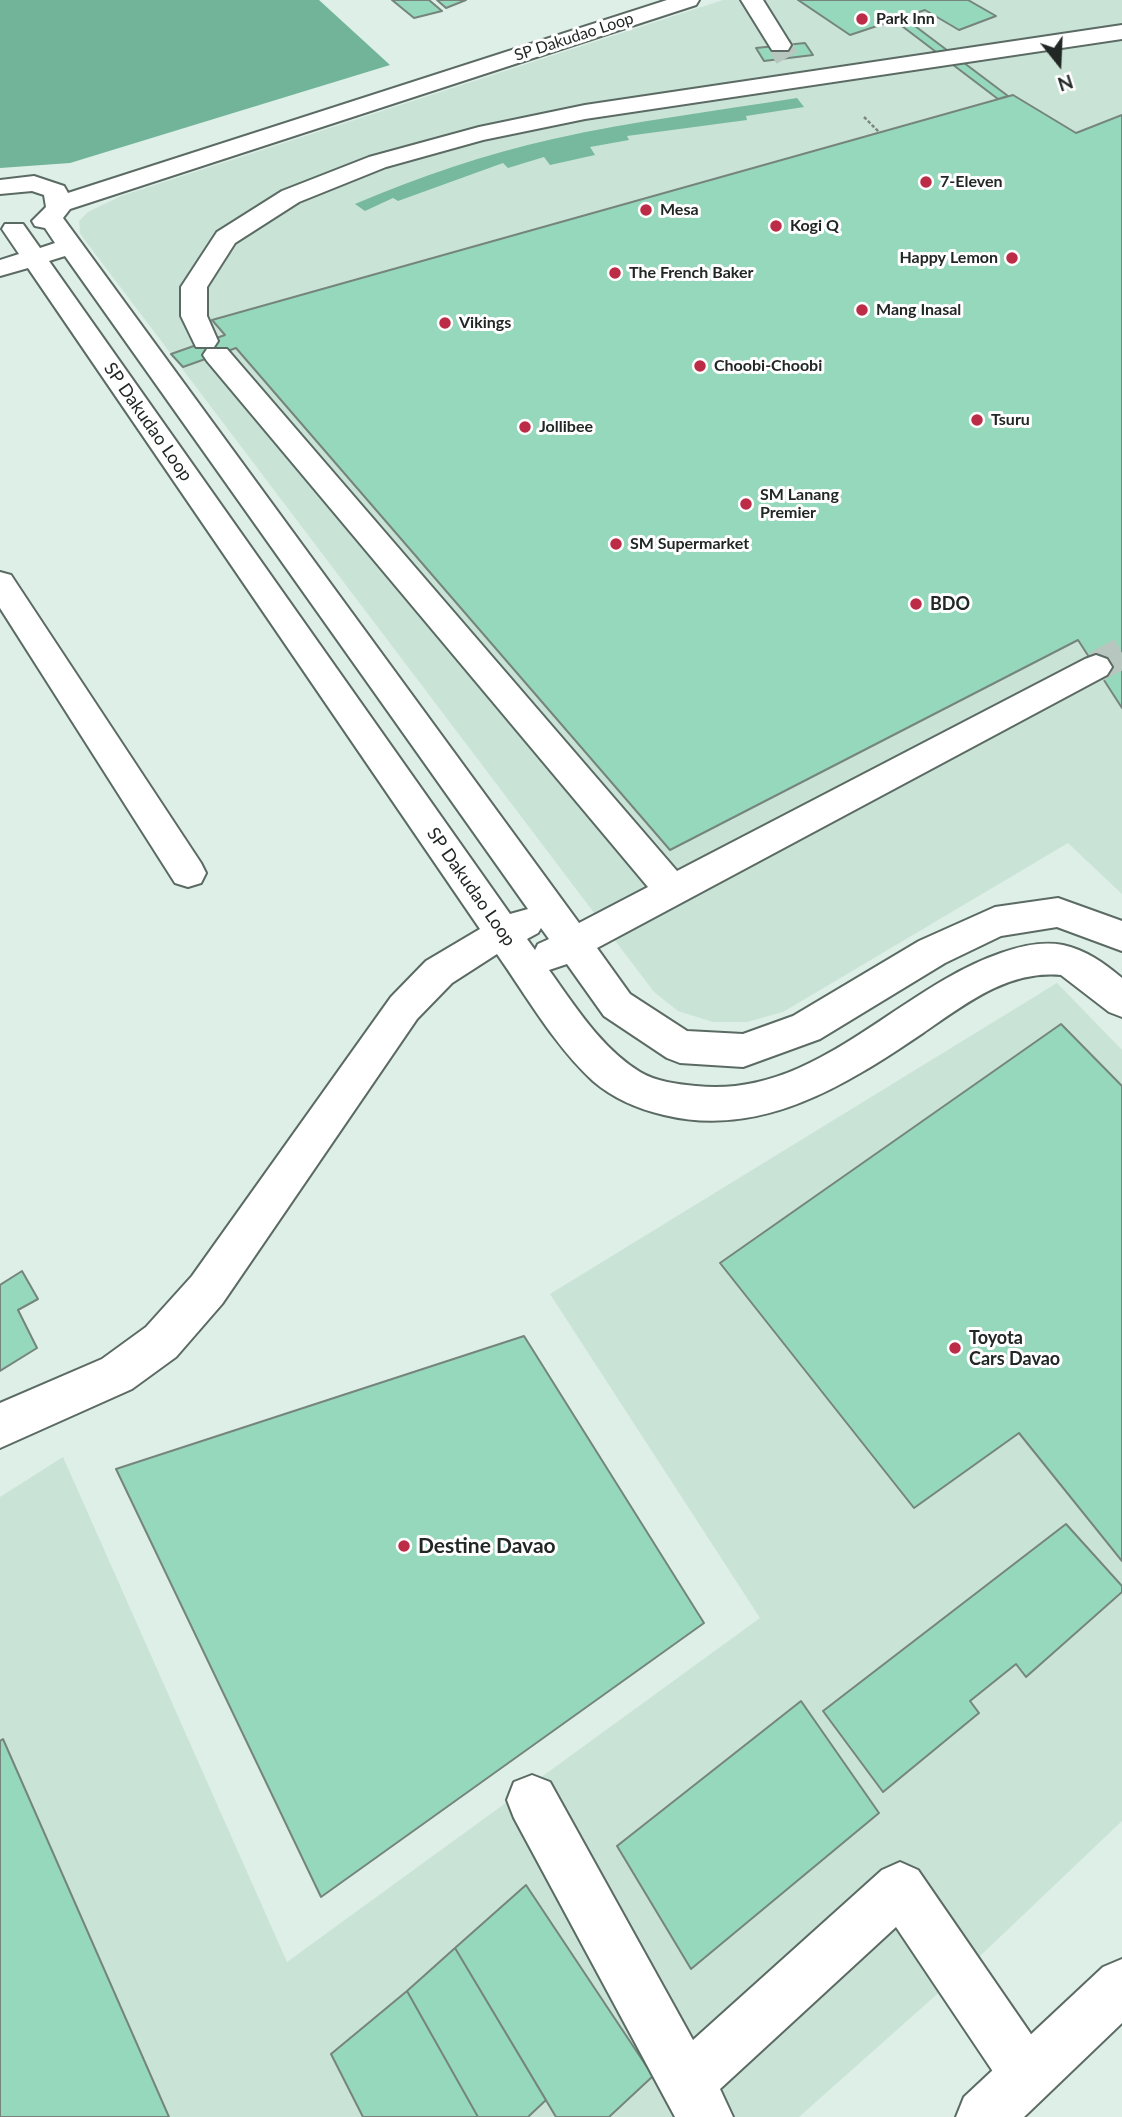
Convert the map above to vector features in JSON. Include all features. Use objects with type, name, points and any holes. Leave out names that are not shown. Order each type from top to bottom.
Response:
[{"type":"street","name":"SP Dakudao Loop","points":[[96,169],[636,0]]},
{"type":"street","name":"SP Dakudao Loop","points":[[688,0],[7,229],[33,257],[527,968],[587,1050],[624,1083],[659,1097],[698,1106],[737,1106],[763,1101],[801,1087],[979,977],[1037,959],[1063,960]]},
{"type":"street","points":[[752,0],[800,79]]},
{"type":"street","points":[[672,890],[211,348],[193,318],[191,301],[197,276],[208,257],[240,224],[282,199],[362,169],[485,133],[596,110],[1122,32]]},
{"type":"street","points":[[0,187],[23,183],[44,185],[70,177]]},
{"type":"street","points":[[44,185],[55,191],[55,211],[70,246],[617,1005],[638,1026],[671,1043],[711,1053],[749,1052],[788,1038],[973,931],[1037,912],[1067,914],[1122,936]]},
{"type":"street","points":[[0,268],[70,246]]},
{"type":"street","points":[[180,468],[220,454]]},
{"type":"street","points":[[0,583],[188,873]]},
{"type":"street","points":[[310,654],[352,638]]},
{"type":"street","points":[[527,968],[1096,667]]},
{"type":"street","points":[[0,1426],[117,1374],[160,1342],[207,1290],[404,1008],[439,972],[470,951],[548,910]]},
{"type":"street","points":[[1067,914],[1063,960],[1080,967],[1122,1001]]},
{"type":"street","points":[[532,1800],[696,2100],[900,1888],[1027,2075]]},
{"type":"street","points":[[984,2117],[1122,1986]]},
{"type":"path","points":[[864,117],[879,132]]},
{"type":"shaded area","points":[[0,0],[319,0],[390,65],[70,163],[0,168]]},
{"type":"shaded area","points":[[723,0],[1122,0],[1122,894],[1068,843],[783,1012],[747,1022],[713,1022],[678,1011],[654,992],[87,243],[80,233],[79,221],[88,212],[121,196]]},
{"type":"shaded area","points":[[797,98],[804,107],[746,116],[747,120],[627,136],[629,140],[590,147],[595,155],[550,165],[544,157],[508,168],[503,163],[398,201],[393,198],[365,211],[355,204],[452,167],[528,145],[613,127]]},
{"type":"shaded area","points":[[1057,983],[1122,1050],[1122,1821],[980,1956],[799,2117],[0,2117],[0,1497],[63,1457],[287,1962],[760,1618],[550,1294]]},
{"type":"building","points":[[392,0],[429,0],[442,11],[414,18]]},
{"type":"building","points":[[437,0],[466,0],[446,8]]},
{"type":"building","name":"Park Inn","points":[[798,0],[968,0],[996,16],[959,30],[925,10],[850,35]]},
{"type":"building","points":[[903,17],[1008,96],[998,99],[894,20]]},
{"type":"building","points":[[805,43],[813,55],[764,61],[756,48]]},
{"type":"building","name":"SM Lanang Premier","points":[[1013,95],[1076,133],[1122,115],[1122,708],[1078,640],[670,850],[236,348],[183,367],[171,354],[225,335],[212,320]]},
{"type":"building","name":"Toyota Cars Davao","points":[[1061,1024],[1122,1086],[1122,1561],[1019,1433],[914,1508],[720,1263]]},
{"type":"building","points":[[22,1271],[38,1299],[18,1310],[37,1348],[0,1371],[0,1285]]},
{"type":"building","name":"Destine Davao","points":[[524,1336],[704,1623],[321,1897],[116,1469]]},
{"type":"building","points":[[1066,1524],[1122,1586],[1122,1592],[1026,1677],[1016,1664],[970,1701],[979,1713],[883,1792],[823,1711]]},
{"type":"building","points":[[801,1701],[879,1813],[691,1969],[617,1846]]},
{"type":"building","points":[[3,1739],[169,2117],[0,2117],[0,1741]]},
{"type":"building","points":[[526,1885],[653,2076],[609,2117],[556,2117],[455,1948]]},
{"type":"building","points":[[455,1948],[546,2100],[528,2117],[478,2117],[407,1991]]},
{"type":"building","points":[[407,1991],[478,2117],[363,2117],[331,2054]]},
{"type":"tunnel","points":[[780,45],[787,58]]},
{"type":"tunnel","points":[[1096,667],[1122,653]]},
{"type":"place","name":"Park Inn","points":[[862,19]]},
{"type":"place","name":"7-Eleven","points":[[926,182]]},
{"type":"place","name":"Mesa","points":[[646,210]]},
{"type":"place","name":"Kogi Q","points":[[776,226]]},
{"type":"place","name":"Happy Lemon","points":[[1012,258]]},
{"type":"place","name":"The French Baker","points":[[615,273]]},
{"type":"place","name":"Mang Inasal","points":[[862,310]]},
{"type":"place","name":"Vikings","points":[[445,323]]},
{"type":"place","name":"Choobi-Choobi","points":[[700,366]]},
{"type":"place","name":"Tsuru","points":[[977,420]]},
{"type":"place","name":"Jollibee","points":[[525,427]]},
{"type":"place","name":"SM Lanang Premier","points":[[746,504]]},
{"type":"place","name":"SM Supermarket","points":[[616,544]]},
{"type":"place","name":"BDO","points":[[916,604]]},
{"type":"place","name":"Toyota Cars Davao","points":[[955,1348]]},
{"type":"place","name":"Destine Davao","points":[[404,1546]]}]
